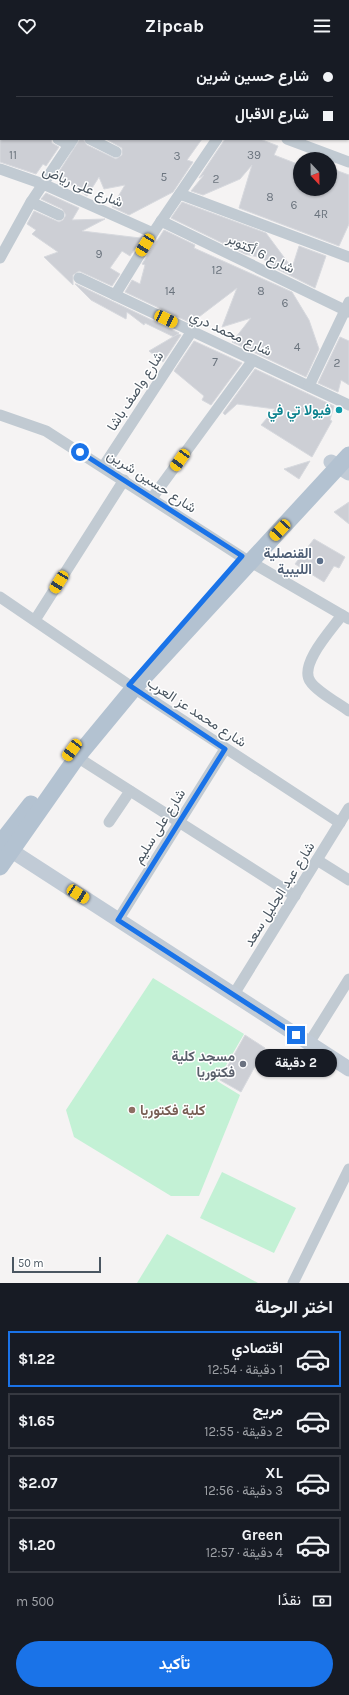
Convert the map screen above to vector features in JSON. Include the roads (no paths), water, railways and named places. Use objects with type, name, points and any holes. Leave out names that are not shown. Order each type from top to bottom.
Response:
[{"type":"main road","points":[[0,867],[4,846],[72,750],[246,559],[342,464],[349,442]]},
{"type":"main road","points":[[4,846],[77,757],[131,687]]},
{"type":"street","points":[[92,140],[116,152]]},
{"type":"street","points":[[115,295],[153,233],[216,140]]},
{"type":"street","points":[[290,140],[349,162]]},
{"type":"street","points":[[0,258],[31,202],[71,142]]},
{"type":"street","name":"شارع على رياض","points":[[0,169],[43,184],[153,233]]},
{"type":"street","points":[[180,194],[349,257]]},
{"type":"street","points":[[31,202],[59,215]]},
{"type":"street","name":"شارع 6 أكتوبر","points":[[161,221],[348,308]]},
{"type":"street","name":"شارع محمد دري","points":[[79,278],[349,405]]},
{"type":"street","points":[[309,386],[348,308]]},
{"type":"street","name":"شارع واصف باشا","points":[[103,467],[192,331]]},
{"type":"street","points":[[152,498],[253,360]]},
{"type":"street","name":"شارع حسين شرين","points":[[0,415],[46,431],[246,559],[346,617]]},
{"type":"street","points":[[35,620],[124,480]]},
{"type":"street","name":"شارع محمد عز العرب","points":[[0,597],[131,687],[340,823]]},
{"type":"street","points":[[346,617],[308,662],[307,674],[314,685],[349,711]]},
{"type":"street","name":"شارع على سليم","points":[[118,920],[225,749]]},
{"type":"street","points":[[77,757],[295,896]]},
{"type":"street","points":[[109,822],[130,791]]},
{"type":"street","name":"شارع عبد الجليل سعد","points":[[234,994],[349,808]]},
{"type":"street","points":[[4,846],[349,1069]]},
{"type":"street","points":[[317,860],[349,880]]},
{"type":"street","points":[[309,1043],[349,979]]},
{"type":"street","points":[[293,1283],[349,1169]]},
{"type":"place","name":"فيولا تي في","points":[[339,410]]},
{"type":"place","name":"القنصلية الليبية","points":[[320,561]]},
{"type":"place","name":"مسجد كلية فكتوريا","points":[[243,1064]]},
{"type":"place","name":"كلية فكتوريا","points":[[132,1110]]}]
